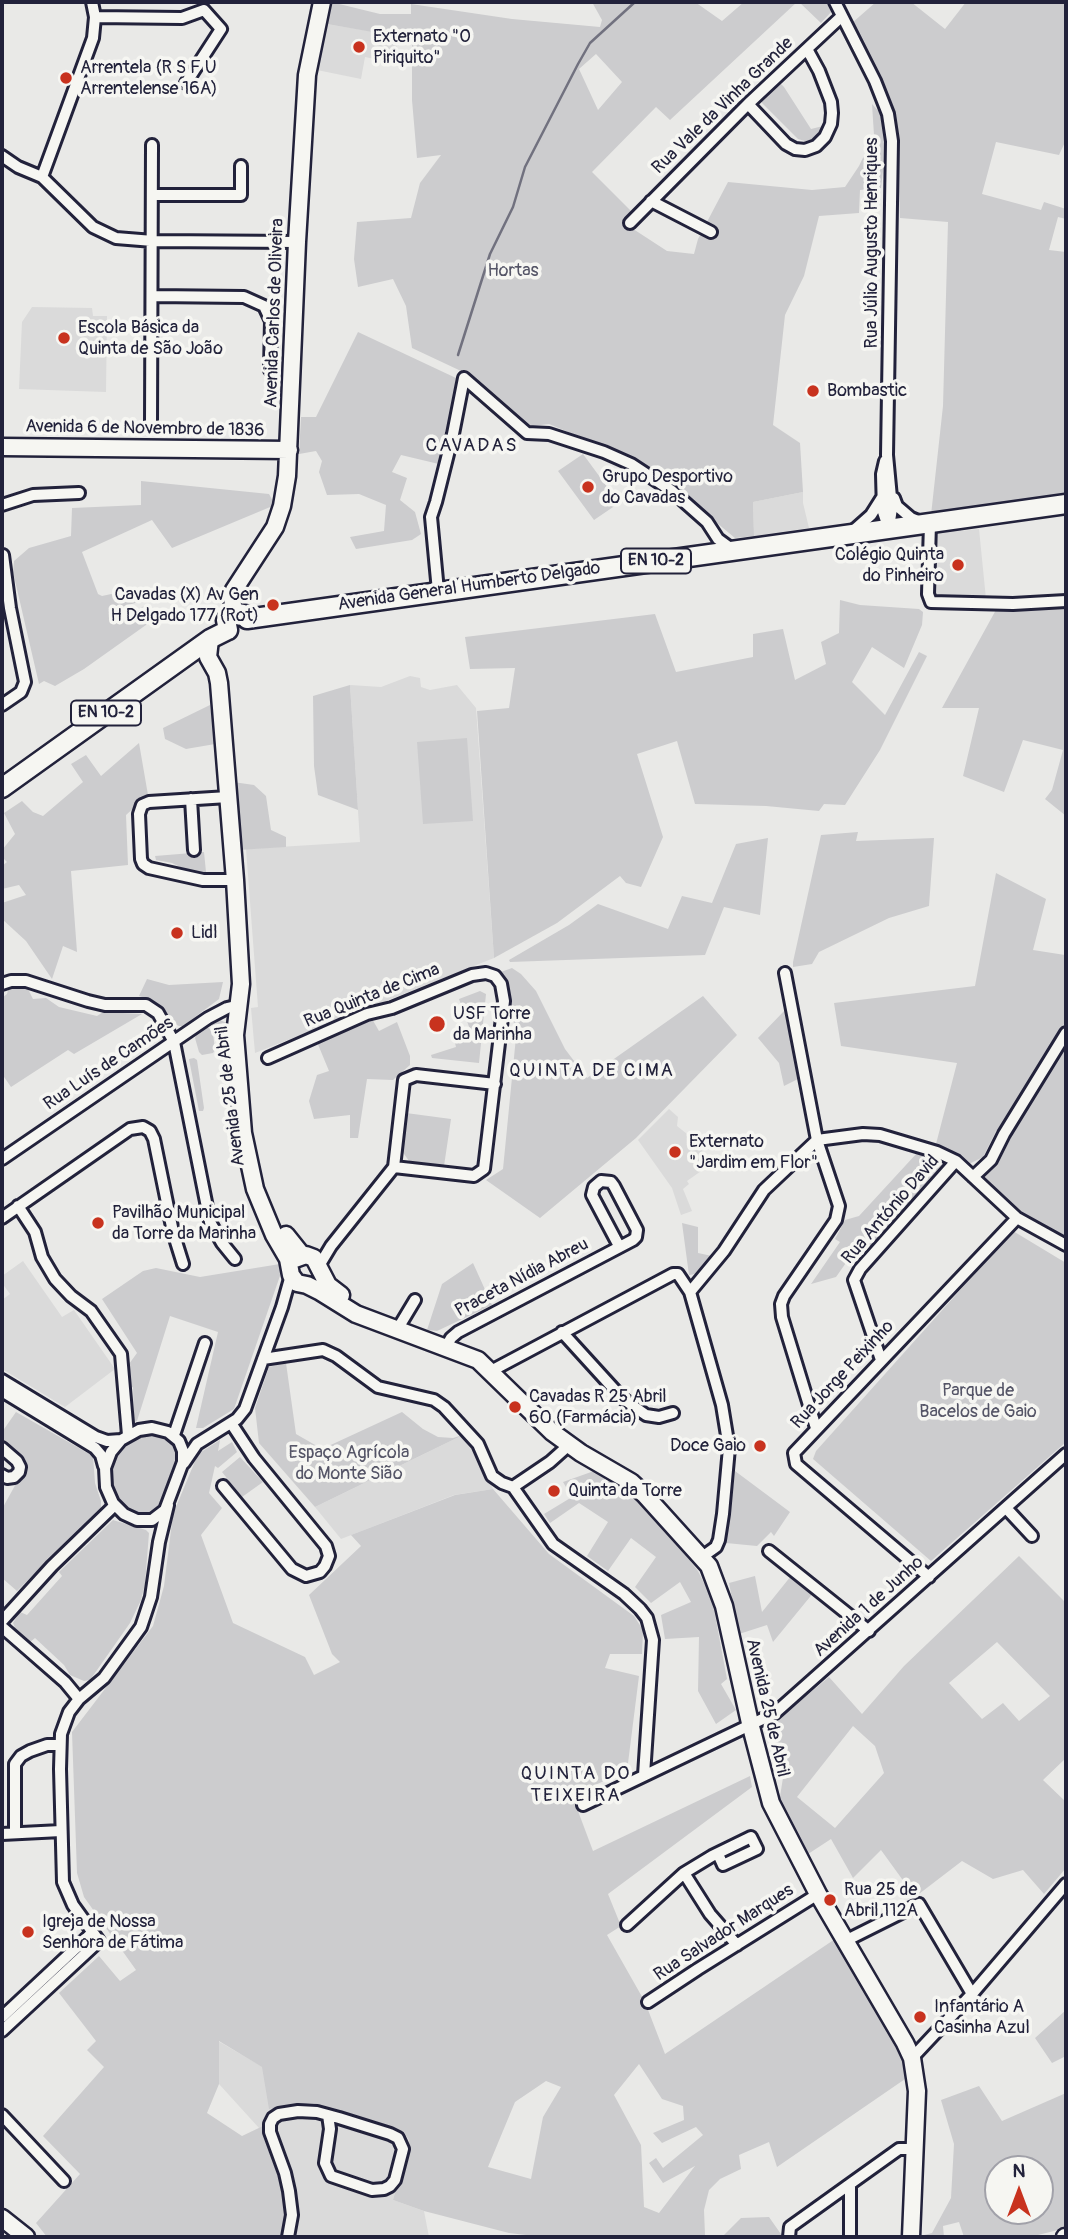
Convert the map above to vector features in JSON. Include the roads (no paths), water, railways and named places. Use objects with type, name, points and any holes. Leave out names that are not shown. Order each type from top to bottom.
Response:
[{"type":"main road","name":"Avenida Carlos de Oliveira","points":[[236,621],[232,597],[234,590],[275,527],[285,486],[307,75],[322,2]]},
{"type":"main road","name":"Avenida 6 de Novembro de 1836","points":[[2,447],[289,450]]},
{"type":"main road","name":"Avenida General Humberto Delgado","points":[[236,621],[1066,504]]},
{"type":"main road","name":"EN 10-2","points":[[2,788],[236,621]]},
{"type":"main road","name":"Avenida 25 de Abril","points":[[210,639],[208,657],[219,677],[241,984],[235,1035],[243,1133],[248,1163],[264,1213],[298,1278],[356,1314],[478,1360],[537,1419],[569,1445],[631,1482],[709,1566],[720,1591],[771,1803],[818,1894],[912,2058],[917,2091],[911,2237]]},
{"type":"main road","name":"Avenida 25 de Abril","points":[[240,1005],[251,1127],[257,1161],[274,1213],[294,1248],[304,1255]]},
{"type":"main road","points":[[304,1255],[314,1258],[320,1268],[316,1279],[298,1278],[295,1259],[304,1255]]},
{"type":"main road","name":"Avenida 25 de Abril","points":[[320,1268],[327,1284],[334,1290],[390,1327]]},
{"type":"main road","points":[[2,2218],[26,2237]]},
{"type":"street","points":[[42,177],[93,38],[92,2]]},
{"type":"street","name":"Rua Júlio Augusto Henriques","points":[[835,2],[875,81],[888,114],[892,141],[887,455],[887,494],[892,508],[889,528]]},
{"type":"street","points":[[94,17],[181,18],[206,6],[221,29],[186,83]]},
{"type":"street","name":"Rua Vale da Vinha Grande","points":[[630,223],[748,104],[842,16]]},
{"type":"street","points":[[748,104],[786,144],[795,149],[806,150],[816,146],[825,137],[831,124],[831,102],[807,49]]},
{"type":"street","points":[[151,422],[152,145]]},
{"type":"street","points":[[2,156],[18,167],[42,177],[93,227],[116,239],[297,242]]},
{"type":"street","points":[[153,195],[241,195],[241,166]]},
{"type":"street","points":[[651,201],[711,232]]},
{"type":"street","points":[[153,296],[244,297],[255,300],[264,306],[271,321],[270,370]]},
{"type":"street","points":[[438,591],[431,517],[453,434],[464,378],[527,433],[549,434],[604,452],[649,476],[672,491],[708,522],[718,539],[733,550]]},
{"type":"street","points":[[2,505],[33,495],[79,493]]},
{"type":"street","points":[[850,534],[871,515],[887,494],[911,517],[927,523],[928,594],[931,602],[1013,604],[1066,601]]},
{"type":"street","points":[[2,705],[21,692],[25,682],[10,608],[3,555]]},
{"type":"street","points":[[228,797],[149,802],[142,805],[139,814],[143,864],[149,868],[202,880],[234,880]]},
{"type":"street","points":[[191,799],[194,850]]},
{"type":"street","points":[[785,973],[817,1140],[839,1206],[836,1220],[781,1304],[782,1317],[816,1428]]},
{"type":"street","name":"Rua Quinta de Cima","points":[[268,1058],[367,1014],[392,1008],[472,975],[490,974],[501,984],[504,995],[495,1084]]},
{"type":"street","points":[[2,984],[26,981],[97,1003],[146,1005],[158,1013],[174,1042],[210,1222],[234,1259]]},
{"type":"street","name":"Rua Luís de Camões","points":[[2,1158],[218,1012],[240,1005]]},
{"type":"street","points":[[973,1177],[991,1160],[1066,1032]]},
{"type":"street","points":[[320,1268],[331,1246],[394,1167],[402,1084],[407,1077],[416,1075],[495,1084],[486,1165],[481,1173],[474,1176],[394,1167]]},
{"type":"street","points":[[2,1218],[130,1129],[143,1127],[150,1131],[155,1139],[173,1231],[183,1264]]},
{"type":"street","points":[[690,1292],[724,1251],[764,1190],[817,1140],[863,1134],[880,1135],[927,1148],[956,1161],[1017,1218],[1066,1245]]},
{"type":"street","name":"Rua António David","points":[[881,1360],[855,1290],[854,1280],[860,1269],[956,1161]]},
{"type":"street","points":[[601,1181],[611,1182],[614,1186],[637,1230],[633,1240],[619,1246],[592,1195],[594,1187],[601,1181]]},
{"type":"street","points":[[18,1206],[34,1232],[42,1257],[55,1279],[91,1311],[121,1354],[125,1437],[111,1452],[105,1468]]},
{"type":"street","name":"Rua Jorge Peixinho","points":[[929,1577],[796,1464],[794,1453],[1017,1218]]},
{"type":"street","points":[[304,1255],[331,1246]]},
{"type":"street","name":"Praceta Nídia Abreu","points":[[446,1347],[458,1332],[619,1246]]},
{"type":"street","points":[[491,1371],[673,1274],[678,1275],[690,1292],[722,1405],[729,1454],[719,1540],[716,1547],[702,1557]]},
{"type":"street","points":[[95,1937],[73,1905],[63,1882],[63,1728],[69,1712],[79,1699],[104,1678],[141,1628],[151,1597],[159,1542],[168,1505],[182,1467],[204,1439],[232,1423],[245,1409],[282,1307],[298,1278]]},
{"type":"street","points":[[390,1327],[415,1300]]},
{"type":"street","points":[[562,1332],[622,1398],[646,1415],[659,1417],[673,1413]]},
{"type":"street","points":[[182,1467],[183,1451],[175,1436],[205,1343]]},
{"type":"street","points":[[263,1359],[323,1350],[336,1356],[378,1387],[433,1400],[444,1407],[478,1444],[492,1476],[513,1487],[544,1534],[640,1609],[653,1640],[644,1775]]},
{"type":"street","points":[[2,1380],[99,1451],[105,1468],[106,1487],[115,1505],[128,1517],[156,1529],[159,1542]]},
{"type":"street","points":[[2,1391],[102,1440],[112,1442],[139,1430],[152,1428],[193,1440],[204,1439]]},
{"type":"street","points":[[223,1486],[292,1569],[306,1576],[320,1572],[329,1556],[326,1546],[254,1458],[232,1423]]},
{"type":"street","points":[[513,1487],[550,1462],[569,1445]]},
{"type":"street","points":[[2,1448],[20,1466],[15,1477],[7,1478],[2,1475]]},
{"type":"street","name":"Avenida 1 de Junho","points":[[583,1805],[775,1713],[1066,1454]]},
{"type":"street","points":[[2,1621],[52,1566],[115,1505]]},
{"type":"street","points":[[142,1521],[158,1516],[168,1505]]},
{"type":"street","points":[[1006,1508],[1032,1536]]},
{"type":"street","points":[[769,1551],[869,1631]]},
{"type":"street","points":[[2,1627],[65,1682],[79,1699]]},
{"type":"street","points":[[15,1832],[14,1773],[17,1760],[42,1746],[61,1745]]},
{"type":"street","points":[[2,1833],[61,1831]]},
{"type":"street","points":[[627,1925],[684,1873],[718,1854]]},
{"type":"street","points":[[684,1873],[710,1914],[737,1945]]},
{"type":"street","points":[[912,2058],[972,1994],[1066,1884]]},
{"type":"street","name":"Rua Salvador Marques","points":[[648,2002],[818,1894]]},
{"type":"street","points":[[845,1941],[919,1904],[972,1994]]},
{"type":"street","points":[[2,2017],[95,1937]]},
{"type":"street","points":[[2,2031],[95,1937]]},
{"type":"street","points":[[288,2237],[292,2215],[289,2192],[285,2172],[270,2132],[270,2124],[279,2113],[317,2112],[328,2115],[398,2138],[403,2149],[395,2180],[384,2189],[372,2190],[331,2176],[325,2163],[330,2129],[328,2115]]},
{"type":"street","points":[[2,2115],[64,2181]]},
{"type":"street","points":[[790,2232],[899,2149],[915,2149]]},
{"type":"street","points":[[850,2184],[850,2237]]},
{"type":"waterway","points":[[458,355],[490,254],[513,207],[525,167],[590,43],[635,2]]},
{"type":"place","name":"Externato \"O Piriquito\"","points":[[359,47]]},
{"type":"place","name":"Arrentela (R S F U Arrentelense 16A)","points":[[66,78]]},
{"type":"place","name":"Escola Básica da Quinta de São João","points":[[64,338]]},
{"type":"place","name":"Bombastic","points":[[813,391]]},
{"type":"place","name":"Grupo Desportivo do Cavadas","points":[[588,487]]},
{"type":"place","name":"Colégio Quinta do Pinheiro","points":[[958,565]]},
{"type":"place","name":"Cavadas (X) Av Gen H Delgado 177 (Rot)","points":[[273,605]]},
{"type":"place","name":"Lidl","points":[[177,933]]},
{"type":"place","name":"USF Torre da Marinha","points":[[437,1024]]},
{"type":"place","name":"Externato \"Jardim em Flor\"","points":[[675,1152]]},
{"type":"place","name":"Pavilhão Municipal da Torre da Marinha","points":[[98,1223]]},
{"type":"place","name":"Cavadas R 25 Abril 60 (Farmácia)","points":[[515,1407]]},
{"type":"place","name":"Doce Gaio","points":[[760,1446]]},
{"type":"place","name":"Quinta da Torre","points":[[554,1491]]},
{"type":"place","name":"Rua 25 de Abril 112A","points":[[830,1900]]},
{"type":"place","name":"Igreja de Nossa Senhora de Fátima","points":[[28,1932]]},
{"type":"place","name":"Infantário A Casinha Azul","points":[[920,2017]]},
{"type":"district","name":"CAVADAS","points":[[472,446]]},
{"type":"district","name":"QUINTA DE CIMA","points":[[592,1071]]},
{"type":"district","name":"QUINTA DO TEIXEIRA","points":[[576,1785]]},
{"type":"park label","name":"Hortas","points":[[513,271]]},
{"type":"park label","name":"Parque de Bacelos de Gaio","points":[[978,1401]]},
{"type":"park label","name":"Espaço Agrícola do Monte Sião","points":[[349,1463]]}]
